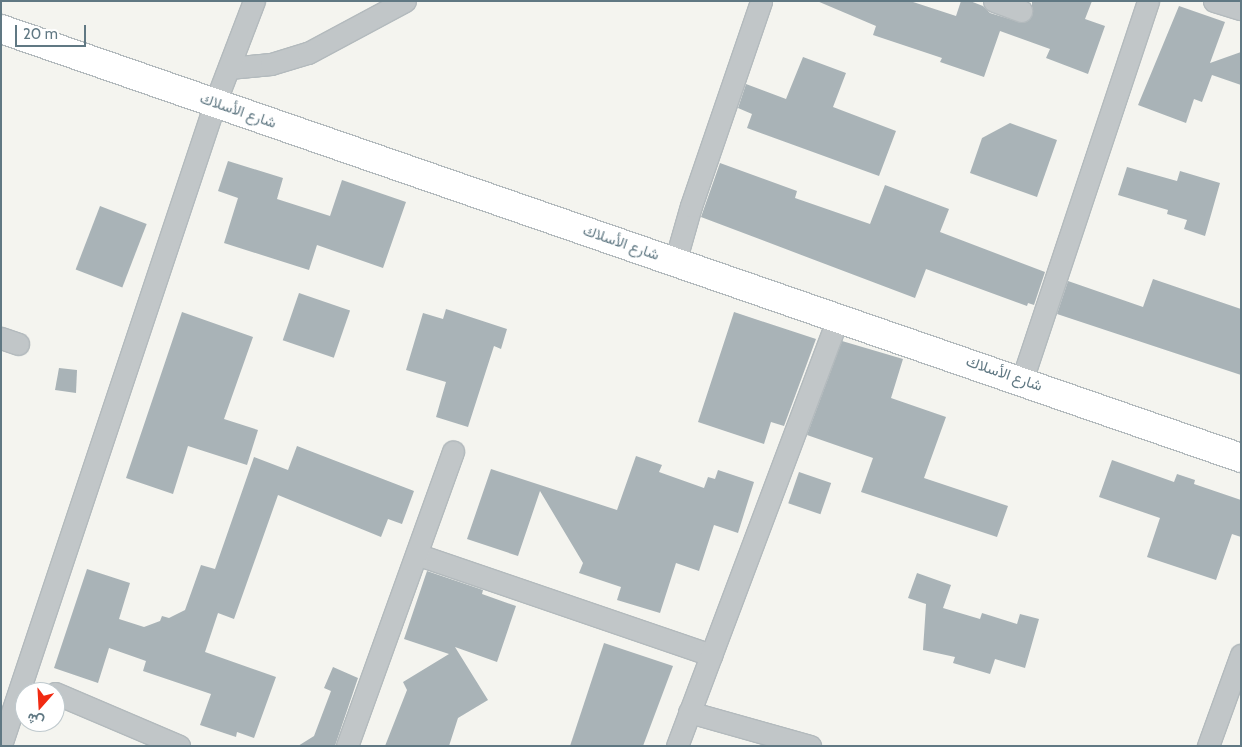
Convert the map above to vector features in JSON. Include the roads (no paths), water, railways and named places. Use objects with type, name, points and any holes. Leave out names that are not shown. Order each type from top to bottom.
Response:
[{"type":"street","points":[[1,745],[215,103],[254,1]]},
{"type":"street","points":[[229,68],[270,64],[308,53],[405,1]]},
{"type":"street","points":[[676,262],[692,206],[762,1]]},
{"type":"street","points":[[994,1],[1021,11]]},
{"type":"street","points":[[1022,380],[1148,1]]},
{"type":"street","points":[[1214,1],[1241,9]]},
{"type":"street","name":"شارع الأسلاك","points":[[1,29],[1022,380],[1241,458]]},
{"type":"street","points":[[677,746],[838,317]]},
{"type":"street","points":[[347,746],[419,555],[454,452]]},
{"type":"street","points":[[419,555],[711,655]]},
{"type":"street","points":[[1208,746],[1241,655]]},
{"type":"street","points":[[23,679],[30,682]]},
{"type":"street","points":[[65,697],[179,746]]},
{"type":"street","points":[[689,712],[810,746]]}]
